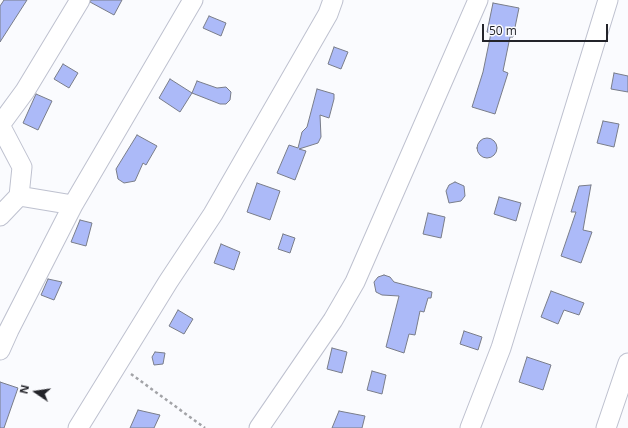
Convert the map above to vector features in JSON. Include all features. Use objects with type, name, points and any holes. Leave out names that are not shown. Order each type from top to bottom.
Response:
[{"type":"street","points":[[0,216],[19,196],[22,167],[0,125],[25,91],[80,0]]},
{"type":"street","points":[[0,350],[73,205],[193,0]]},
{"type":"street","points":[[78,428],[168,282],[213,214],[328,14],[333,0]]},
{"type":"street","points":[[259,428],[333,320],[355,282],[478,0]]},
{"type":"street","points":[[470,428],[501,348],[608,0]]},
{"type":"street","points":[[19,196],[73,205]]},
{"type":"street","points":[[606,428],[628,363]]},
{"type":"path","points":[[130,374],[205,428]]},
{"type":"building","points":[[4,0],[27,0],[0,42],[0,6]]},
{"type":"building","points":[[91,0],[122,0],[114,15],[90,2]]},
{"type":"building","points":[[493,3],[519,8],[513,37],[510,37],[503,71],[508,73],[495,114],[472,107],[483,72],[491,33],[487,32]]},
{"type":"building","points":[[209,16],[226,23],[221,36],[203,28]]},
{"type":"building","points":[[334,47],[348,52],[341,69],[328,64]]},
{"type":"building","points":[[63,64],[78,73],[69,88],[54,79]]},
{"type":"building","points":[[614,73],[628,76],[628,92],[611,89]]},
{"type":"building","points":[[170,79],[192,93],[180,112],[159,98]]},
{"type":"building","points":[[197,81],[217,88],[226,87],[231,92],[230,100],[226,104],[220,104],[192,93]]},
{"type":"building","points":[[317,89],[334,94],[334,99],[329,118],[320,115],[321,137],[318,143],[299,149],[306,151],[295,180],[277,173],[289,145],[298,148],[302,132],[307,127]]},
{"type":"building","points":[[36,94],[52,101],[38,130],[23,123]]},
{"type":"building","points":[[603,121],[619,124],[614,147],[597,143]]},
{"type":"building","points":[[137,135],[157,146],[146,165],[143,163],[135,181],[124,183],[118,179],[116,169]]},
{"type":"building","points":[[487,138],[494,141],[497,148],[494,155],[487,158],[480,155],[477,148],[480,141]]},
{"type":"building","points":[[455,182],[464,186],[465,196],[461,201],[449,203],[446,191],[449,185]]},
{"type":"building","points":[[257,183],[280,191],[270,220],[247,212]]},
{"type":"building","points":[[591,185],[583,230],[592,232],[581,263],[561,256],[576,212],[571,212],[579,186]]},
{"type":"building","points":[[499,197],[521,203],[516,221],[494,214]]},
{"type":"building","points":[[428,213],[445,217],[441,238],[423,234]]},
{"type":"building","points":[[80,220],[92,223],[86,246],[71,242]]},
{"type":"building","points":[[283,234],[295,238],[290,253],[278,249]]},
{"type":"building","points":[[221,244],[240,252],[234,270],[214,263]]},
{"type":"building","points":[[384,275],[390,277],[394,282],[432,292],[431,298],[428,298],[424,312],[420,311],[415,335],[409,334],[404,353],[386,347],[399,296],[382,295],[376,292],[374,282],[378,277]]},
{"type":"building","points":[[48,279],[62,282],[54,300],[41,295]]},
{"type":"building","points":[[551,291],[584,303],[579,315],[564,310],[558,324],[541,317]]},
{"type":"building","points":[[178,310],[193,319],[184,334],[169,326]]},
{"type":"building","points":[[464,331],[482,337],[478,350],[460,344]]},
{"type":"building","points":[[332,348],[347,352],[342,373],[327,369]]},
{"type":"building","points":[[155,352],[165,353],[163,364],[154,365],[152,357]]},
{"type":"building","points":[[527,357],[551,365],[543,390],[519,382]]},
{"type":"building","points":[[372,371],[386,375],[382,394],[367,390]]},
{"type":"building","points":[[0,382],[18,388],[4,428],[0,428]]},
{"type":"building","points":[[138,410],[160,415],[154,428],[130,428]]},
{"type":"building","points":[[339,411],[365,416],[362,428],[332,428]]}]
